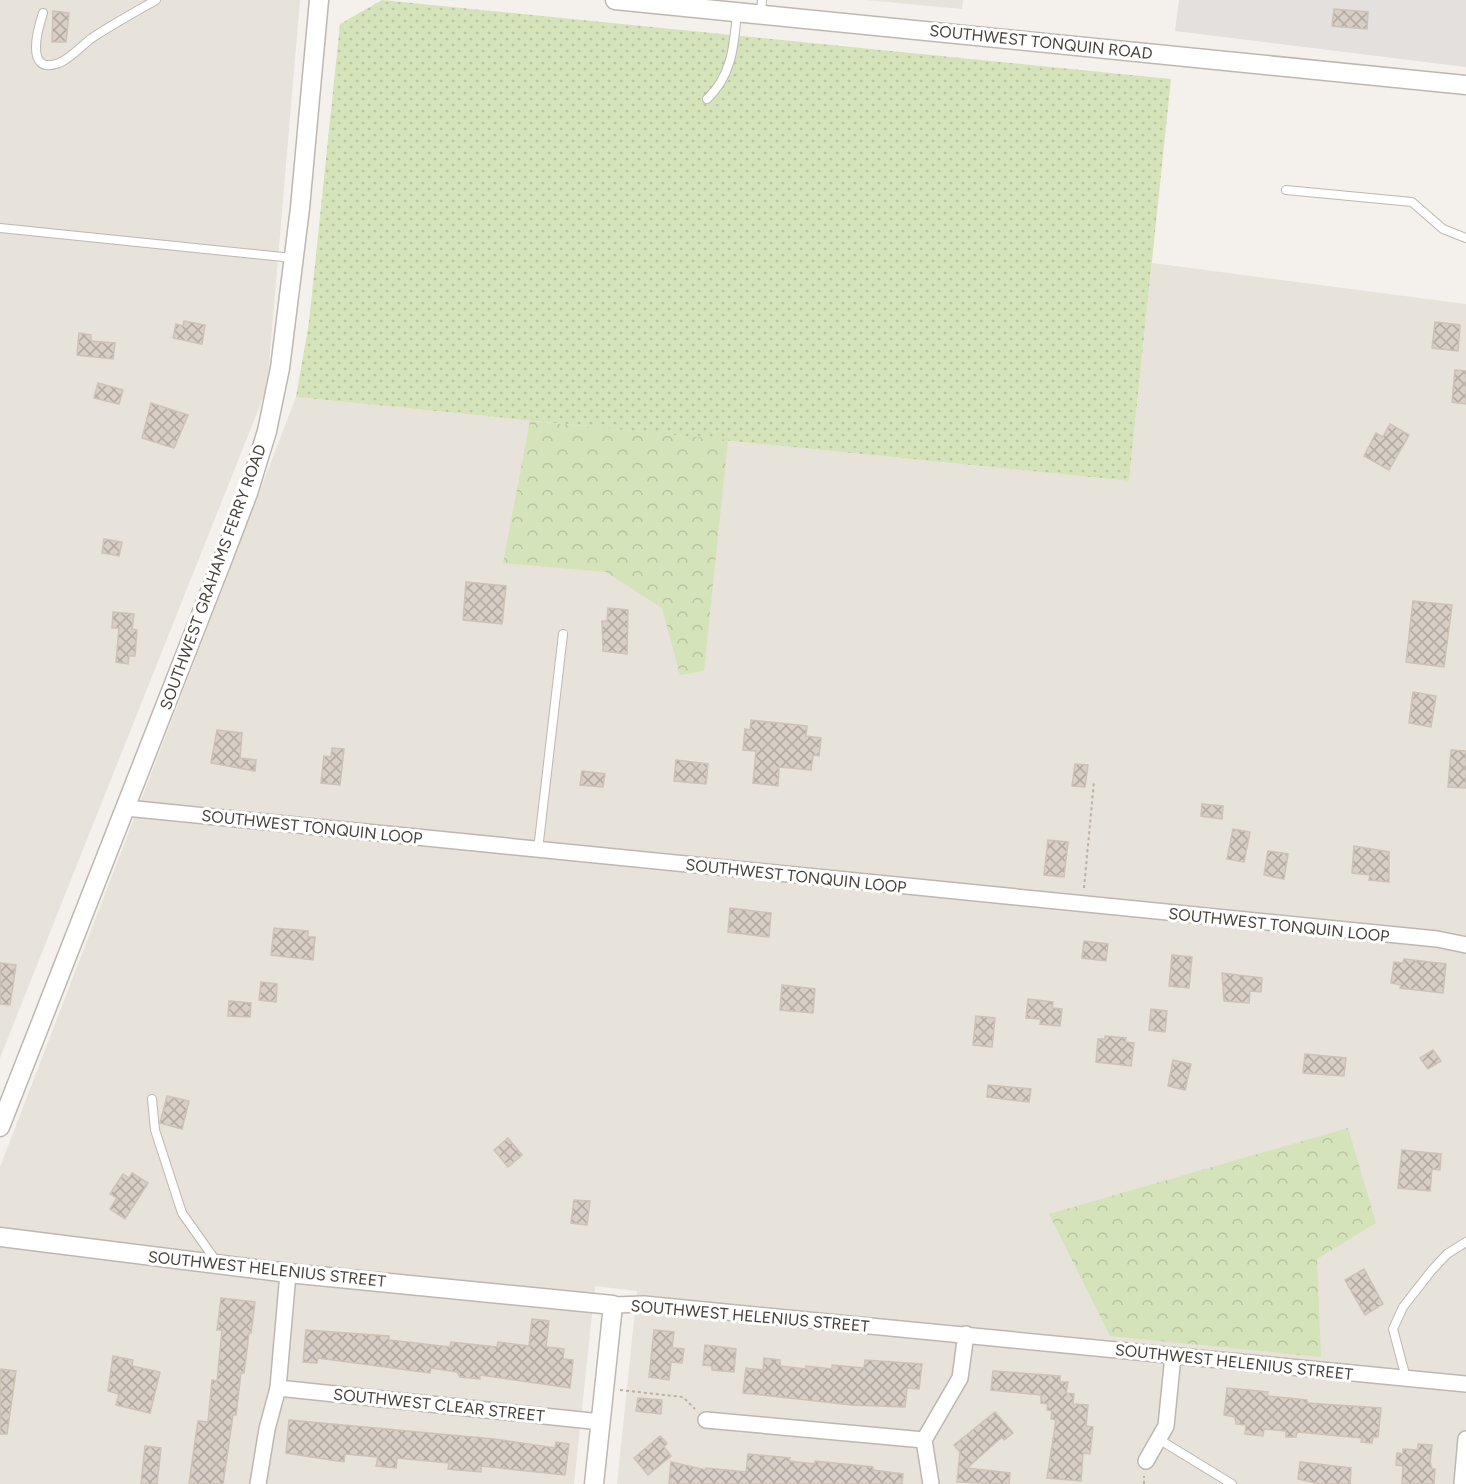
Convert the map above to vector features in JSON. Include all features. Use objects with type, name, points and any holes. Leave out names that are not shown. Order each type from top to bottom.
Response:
[{"type":"street","name":"SOUTHWEST GRAHAMS FERRY ROAD","points":[[0,1127],[248,493],[267,431],[280,368],[295,258],[319,0]]},
{"type":"street","name":"SOUTHWEST TONQUIN ROAD","points":[[615,0],[737,12],[762,7],[1466,85]]},
{"type":"street","name":"SOUTHWEST TONQUIN LOOP","points":[[126,808],[1083,906],[1437,939],[1466,945]]},
{"type":"street","name":"SOUTHWEST HELENIUS STREET","points":[[0,1237],[288,1273],[613,1305],[644,1304],[966,1334],[1466,1384]]},
{"type":"street","points":[[258,1484],[267,1429],[278,1388],[288,1273]]},
{"type":"street","points":[[594,1484],[613,1305]]},
{"type":"street","points":[[931,1484],[924,1440],[960,1378],[966,1334]]},
{"type":"street","points":[[1146,1461],[1166,1426],[1173,1356]]},
{"type":"street","name":"SOUTHWEST CLEAR STREET","points":[[278,1388],[601,1422]]},
{"type":"street","points":[[706,1420],[924,1440]]},
{"type":"street","points":[[1462,1484],[1466,1445]]},
{"type":"lane","points":[[43,13],[35,38],[36,52],[41,60],[49,64],[60,63],[91,39],[156,0]]},
{"type":"lane","points":[[707,99],[720,87],[733,52],[737,12]]},
{"type":"lane","points":[[1286,190],[1412,202],[1443,229],[1466,238]]},
{"type":"lane","points":[[0,228],[295,258]]},
{"type":"lane","points":[[538,850],[563,634]]},
{"type":"lane","points":[[152,1099],[155,1130],[182,1213],[219,1265]]},
{"type":"lane","points":[[1406,1378],[1393,1329],[1403,1307],[1439,1262],[1466,1242]]},
{"type":"lane","points":[[1160,1440],[1232,1484]]},
{"type":"path","points":[[1083,906],[1094,782]]},
{"type":"path","points":[[604,1388],[683,1397],[706,1420]]},
{"type":"shaded area","points":[[0,0],[300,0],[267,388],[0,1058]]},
{"type":"shaded area","points":[[865,0],[963,0],[962,9]]},
{"type":"shaded area","points":[[1179,0],[1466,0],[1466,67],[1175,31]]},
{"type":"shaded area","points":[[1152,263],[1466,304],[1466,1484],[617,1484],[637,1291],[595,1286],[574,1484],[0,1484],[0,1167],[296,397],[1129,481]]},
{"type":"green space","points":[[382,0],[1171,79],[1129,481],[296,397],[309,322],[340,24]]},
{"type":"green space","points":[[530,421],[728,440],[704,671],[680,675],[662,608],[606,572],[503,563]]},
{"type":"green space","points":[[1348,1128],[1376,1223],[1317,1259],[1321,1357],[1110,1336],[1049,1214]]},
{"type":"building","points":[[1334,9],[1368,12],[1367,29],[1332,26]]},
{"type":"building","points":[[53,11],[69,13],[66,42],[52,42]]},
{"type":"building","points":[[184,321],[205,325],[202,344],[173,338],[176,324],[183,326]]},
{"type":"building","points":[[1435,322],[1460,325],[1458,351],[1432,348]]},
{"type":"building","points":[[79,333],[91,335],[91,341],[115,343],[113,359],[77,355]]},
{"type":"building","points":[[1455,370],[1466,371],[1466,404],[1452,402]]},
{"type":"building","points":[[98,383],[123,390],[119,404],[94,398]]},
{"type":"building","points":[[151,403],[188,415],[174,448],[142,438]]},
{"type":"building","points":[[1390,424],[1409,435],[1389,470],[1364,456],[1376,433],[1383,437]]},
{"type":"building","points":[[104,539],[122,542],[119,556],[102,553]]},
{"type":"building","points":[[466,582],[506,586],[502,624],[463,620]]},
{"type":"building","points":[[1413,601],[1452,605],[1444,667],[1406,662]]},
{"type":"building","points":[[608,608],[628,610],[627,654],[603,651],[602,621],[607,621]]},
{"type":"building","points":[[113,612],[134,614],[132,629],[137,630],[135,656],[129,656],[128,664],[116,662],[119,628],[112,628]]},
{"type":"building","points":[[1413,692],[1436,696],[1431,727],[1409,723]]},
{"type":"building","points":[[751,720],[807,726],[806,736],[821,738],[819,756],[813,755],[811,770],[779,767],[778,786],[753,783],[756,751],[743,750],[745,729],[750,730]]},
{"type":"building","points":[[217,730],[242,733],[240,758],[256,760],[255,771],[211,763]]},
{"type":"building","points":[[332,748],[344,749],[340,785],[321,783],[324,756],[331,757]]},
{"type":"building","points":[[1451,750],[1466,751],[1466,788],[1448,787]]},
{"type":"building","points":[[676,760],[708,764],[706,784],[674,781]]},
{"type":"building","points":[[1075,764],[1088,765],[1085,787],[1072,786]]},
{"type":"building","points":[[582,771],[605,774],[603,787],[580,785]]},
{"type":"building","points":[[1202,804],[1223,806],[1222,819],[1201,816]]},
{"type":"building","points":[[1233,829],[1250,832],[1244,862],[1227,859]]},
{"type":"building","points":[[1048,840],[1068,842],[1064,877],[1044,875]]},
{"type":"building","points":[[1354,846],[1389,852],[1389,882],[1369,880],[1370,875],[1352,873]]},
{"type":"building","points":[[1268,851],[1288,854],[1284,879],[1264,875]]},
{"type":"building","points":[[730,908],[771,913],[769,937],[728,932]]},
{"type":"building","points":[[274,928],[308,931],[308,937],[315,937],[313,960],[271,955]]},
{"type":"building","points":[[1084,941],[1108,944],[1106,961],[1082,958]]},
{"type":"building","points":[[1172,955],[1192,957],[1189,988],[1169,986]]},
{"type":"building","points":[[1404,959],[1446,964],[1443,993],[1400,988],[1401,985],[1391,983],[1394,962],[1403,963]]},
{"type":"building","points":[[0,963],[16,965],[10,1005],[0,1004]]},
{"type":"building","points":[[1222,973],[1262,978],[1261,992],[1250,991],[1249,1003],[1224,1001]]},
{"type":"building","points":[[261,982],[277,984],[276,1002],[259,1000]]},
{"type":"building","points":[[782,985],[815,989],[813,1013],[780,1010]]},
{"type":"building","points":[[1028,999],[1053,1002],[1052,1008],[1062,1009],[1060,1026],[1040,1024],[1041,1019],[1026,1018]]},
{"type":"building","points":[[229,1001],[251,1003],[250,1017],[228,1016]]},
{"type":"building","points":[[1151,1009],[1167,1011],[1165,1032],[1149,1030]]},
{"type":"building","points":[[976,1016],[995,1018],[992,1047],[973,1045]]},
{"type":"building","points":[[1105,1036],[1126,1038],[1125,1042],[1134,1043],[1131,1066],[1096,1062],[1098,1039],[1105,1039]]},
{"type":"building","points":[[1433,1050],[1441,1061],[1428,1069],[1420,1058]]},
{"type":"building","points":[[1305,1054],[1346,1058],[1344,1076],[1303,1073]]},
{"type":"building","points":[[1173,1060],[1191,1064],[1185,1090],[1168,1086]]},
{"type":"building","points":[[988,1085],[1031,1089],[1029,1102],[987,1097]]},
{"type":"building","points":[[167,1096],[189,1101],[182,1129],[160,1123]]},
{"type":"building","points":[[508,1138],[522,1155],[508,1167],[494,1150]]},
{"type":"building","points":[[1402,1150],[1441,1154],[1440,1170],[1432,1169],[1430,1191],[1398,1188]]},
{"type":"building","points":[[132,1173],[148,1183],[125,1219],[110,1209],[117,1198],[110,1194],[123,1174],[129,1178]]},
{"type":"building","points":[[574,1200],[590,1201],[587,1225],[571,1223]]},
{"type":"building","points":[[1364,1269],[1383,1304],[1365,1315],[1345,1280]]},
{"type":"building","points":[[221,1298],[255,1302],[251,1333],[249,1333],[244,1373],[241,1373],[236,1415],[233,1415],[223,1484],[189,1483],[198,1421],[208,1422],[212,1380],[217,1381],[222,1330],[217,1330]]},
{"type":"building","points":[[532,1319],[549,1321],[546,1347],[564,1349],[563,1359],[573,1360],[570,1388],[480,1375],[480,1379],[460,1377],[457,1372],[431,1368],[430,1373],[318,1358],[317,1363],[303,1362],[306,1330],[389,1336],[389,1340],[450,1347],[451,1342],[497,1347],[498,1342],[529,1346]]},
{"type":"building","points":[[654,1330],[674,1332],[672,1348],[684,1349],[682,1363],[671,1362],[669,1380],[649,1377]]},
{"type":"building","points":[[705,1345],[736,1349],[734,1372],[712,1370],[712,1366],[703,1365]]},
{"type":"building","points":[[113,1356],[133,1360],[132,1366],[160,1372],[150,1413],[116,1405],[119,1394],[108,1391]]},
{"type":"building","points":[[764,1358],[780,1360],[780,1366],[806,1369],[806,1366],[832,1369],[832,1365],[864,1368],[865,1360],[922,1364],[919,1389],[907,1388],[905,1407],[852,1405],[743,1393],[746,1368],[763,1370]]},
{"type":"building","points":[[0,1369],[16,1371],[7,1434],[0,1434]]},
{"type":"building","points":[[993,1371],[1060,1376],[1060,1382],[1068,1382],[1066,1393],[1074,1394],[1073,1404],[1088,1405],[1086,1426],[1093,1427],[1090,1454],[1083,1453],[1081,1481],[1047,1478],[1056,1420],[1051,1419],[1052,1411],[1047,1410],[1048,1404],[1041,1403],[1041,1395],[991,1390]]},
{"type":"building","points":[[1227,1388],[1268,1392],[1267,1396],[1307,1400],[1307,1403],[1381,1408],[1378,1437],[1373,1437],[1372,1443],[1361,1442],[1362,1438],[1297,1432],[1296,1437],[1286,1437],[1286,1431],[1264,1429],[1263,1436],[1245,1434],[1246,1425],[1236,1424],[1235,1417],[1224,1415]]},
{"type":"building","points":[[638,1398],[662,1400],[661,1414],[636,1411]]},
{"type":"building","points":[[995,1412],[1013,1433],[1004,1440],[1002,1437],[967,1468],[1010,1473],[1009,1484],[957,1482],[960,1452],[954,1445]]},
{"type":"building","points":[[289,1420],[494,1439],[555,1448],[556,1442],[569,1444],[565,1475],[481,1466],[481,1472],[448,1469],[449,1463],[397,1458],[396,1468],[376,1466],[378,1457],[345,1454],[344,1462],[286,1453]]},
{"type":"building","points":[[660,1436],[667,1443],[664,1447],[671,1456],[648,1475],[634,1458]]},
{"type":"building","points":[[1418,1444],[1432,1445],[1430,1462],[1432,1469],[1435,1469],[1434,1484],[1402,1483],[1403,1466],[1396,1465],[1397,1453],[1403,1454],[1403,1449],[1418,1450]]},
{"type":"building","points":[[145,1446],[161,1448],[157,1484],[141,1484]]},
{"type":"building","points":[[748,1454],[790,1458],[789,1461],[815,1464],[815,1461],[873,1467],[873,1470],[903,1474],[902,1484],[669,1484],[671,1462],[706,1470],[706,1468],[746,1472]]},
{"type":"building","points":[[1300,1462],[1351,1468],[1350,1484],[1319,1484],[1298,1479]]}]
